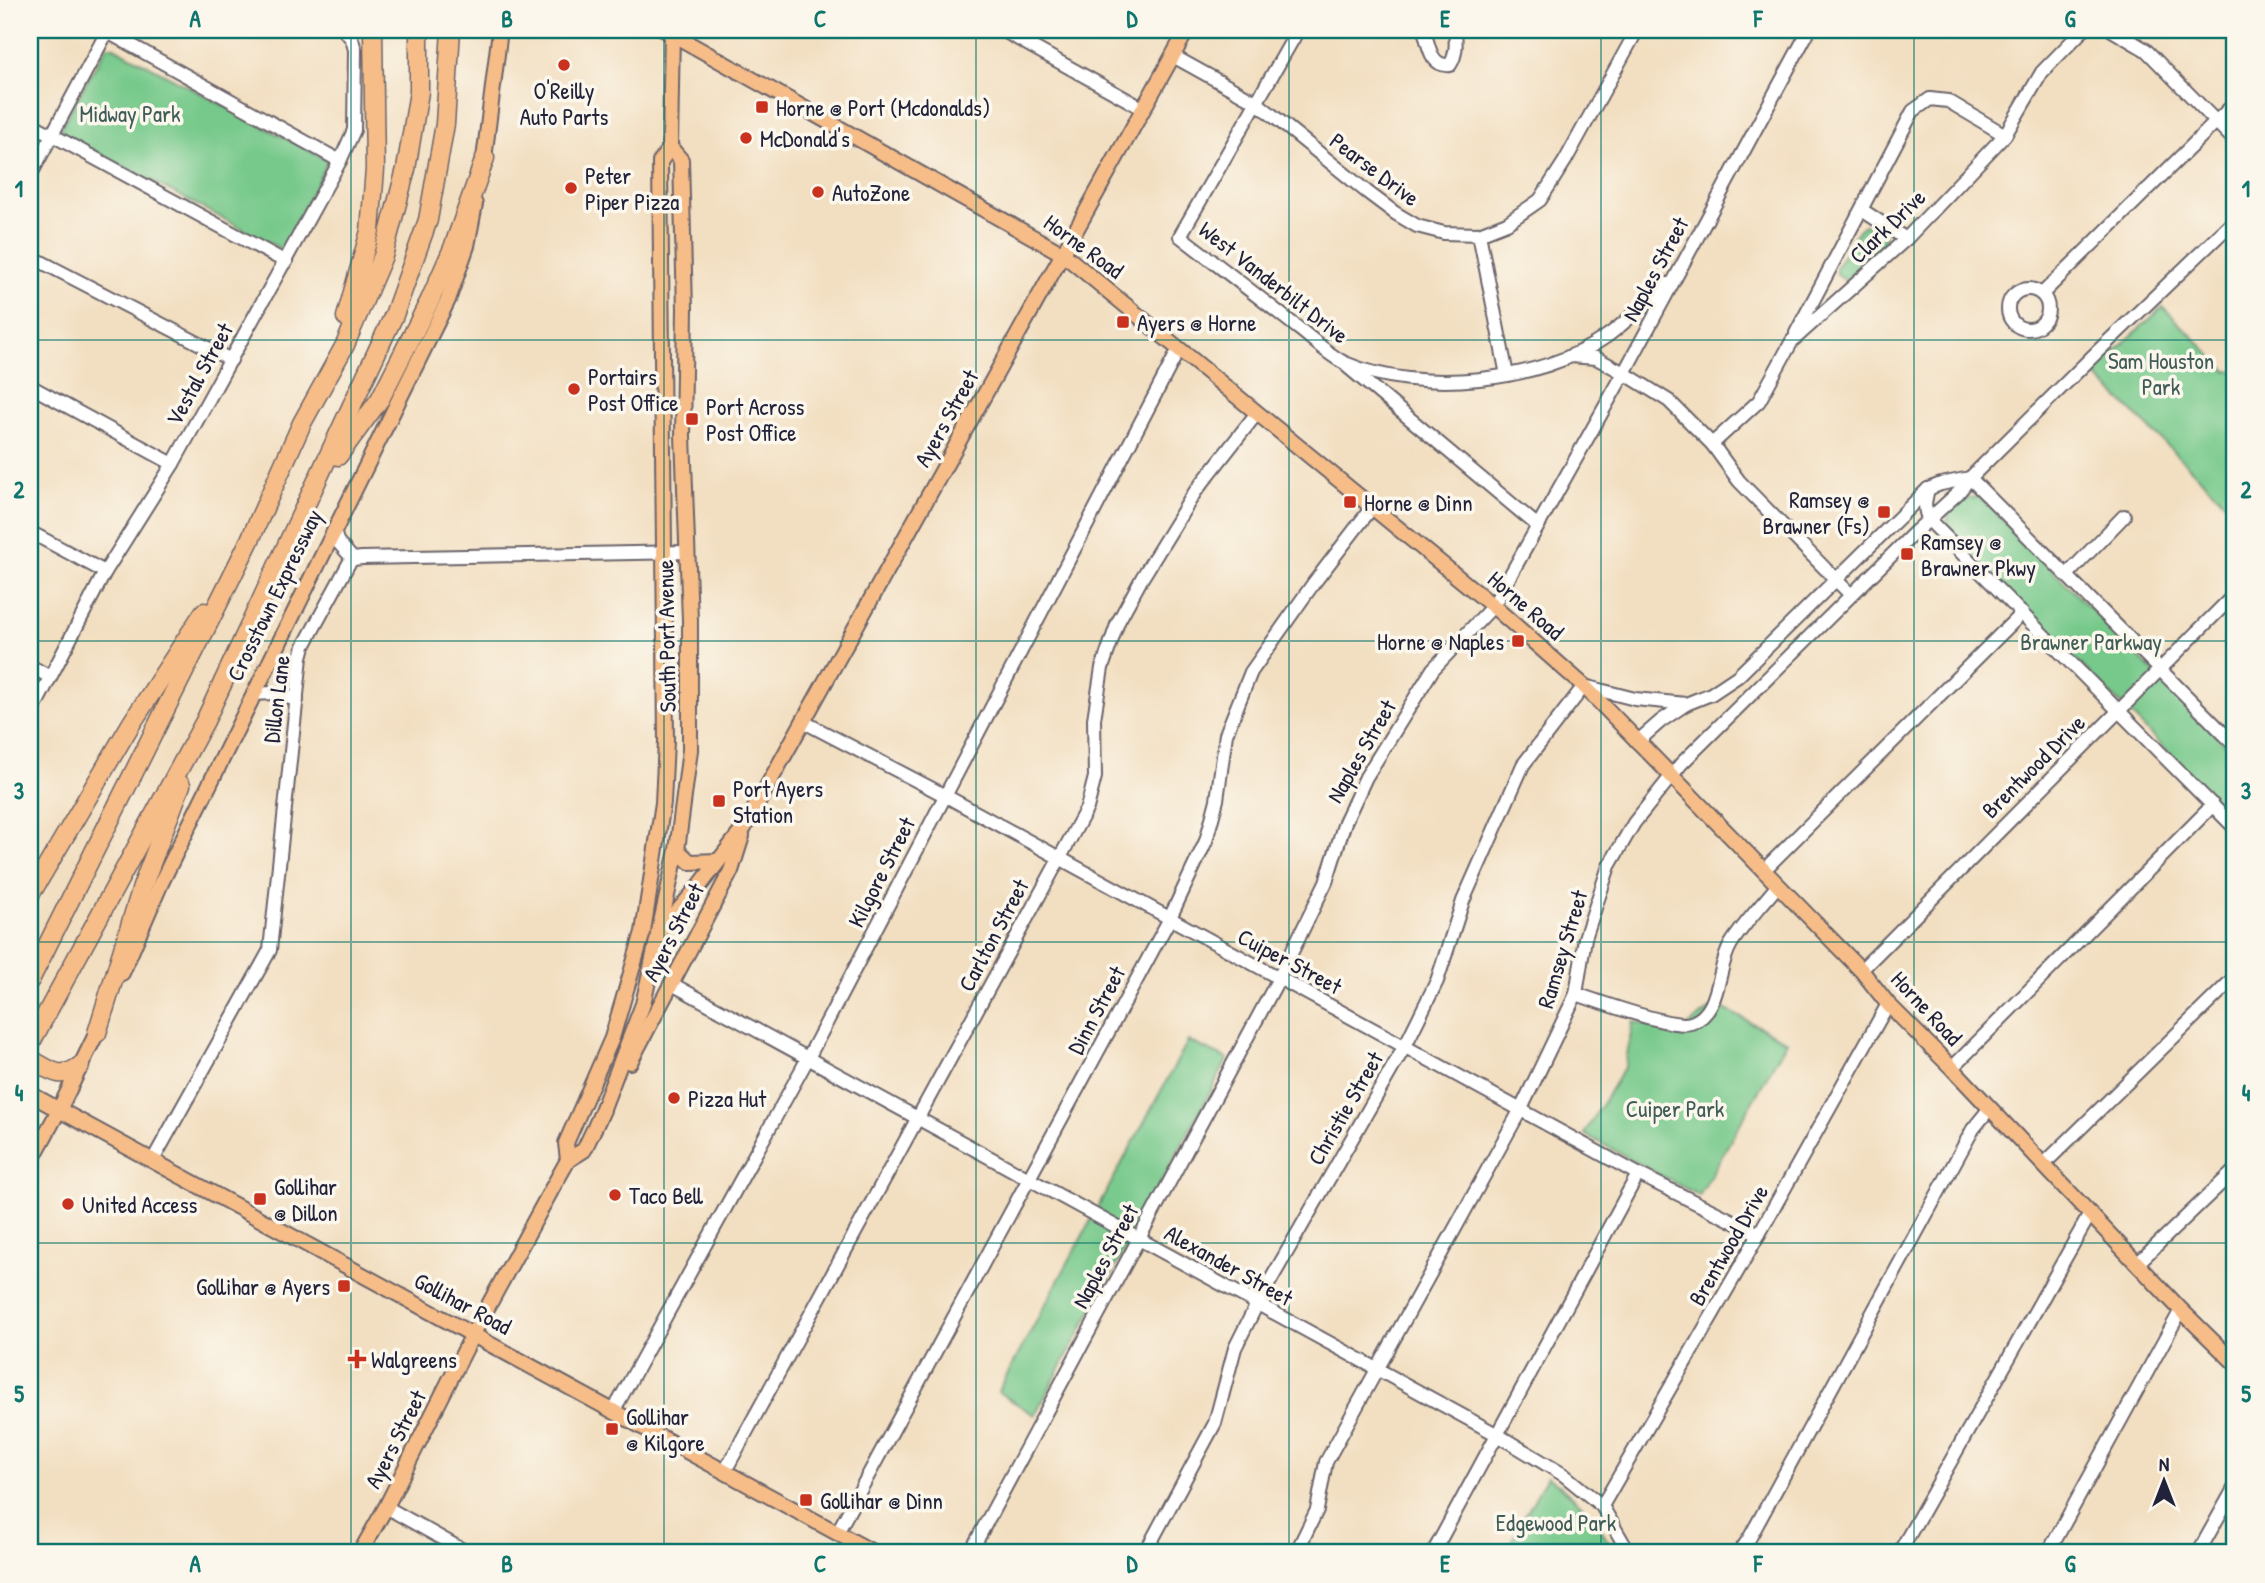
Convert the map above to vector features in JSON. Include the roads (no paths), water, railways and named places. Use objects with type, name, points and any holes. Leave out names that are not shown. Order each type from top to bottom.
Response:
[{"type":"highway","points":[[330,371],[370,231],[374,169],[373,30]]},
{"type":"highway","name":"Crosstown Expressway","points":[[30,980],[250,542],[302,423],[345,345],[383,256],[406,169],[419,92],[419,30]]},
{"type":"highway","name":"Crosstown Expressway","points":[[30,1044],[205,721],[394,315],[428,220],[445,124],[451,30]]},
{"type":"highway","points":[[313,490],[380,399],[453,248],[485,158]]},
{"type":"highway","points":[[30,895],[131,724],[250,542]]},
{"type":"highway","points":[[97,1033],[142,887],[205,721]]},
{"type":"highway","points":[[30,1059],[53,1072],[64,1074],[80,1066]]},
{"type":"main road","name":"Crosstown Expressway","points":[[30,1163],[97,1033],[161,883],[448,300],[467,246],[485,158],[500,30]]},
{"type":"main road","name":"Ayers Street","points":[[658,934],[744,828],[1187,30]]},
{"type":"main road","name":"South Port Avenue","points":[[643,932],[656,856],[665,778],[660,163],[670,147],[670,31]]},
{"type":"main road","name":"Horne Road","points":[[670,31],[1063,254],[1493,606],[1584,686],[1861,970],[1888,1004],[2235,1363]]},
{"type":"main road","name":"South Port Avenue","points":[[600,1116],[643,1004],[677,850],[690,750],[690,620],[683,436],[685,309],[681,160],[670,147]]},
{"type":"main road","name":"Ayers Street","points":[[360,1553],[386,1507],[472,1334],[568,1160],[584,1150],[672,984],[731,871],[744,828]]},
{"type":"main road","points":[[677,850],[690,862],[718,861]]},
{"type":"main road","name":"Ayers Street","points":[[568,1160],[566,1143],[612,1038],[643,932]]},
{"type":"main road","name":"Gollihar Road","points":[[30,1094],[874,1553]]},
{"type":"street","points":[[30,176],[106,30],[340,161]]},
{"type":"street","points":[[1002,30],[1142,108]]},
{"type":"street","name":"West Vanderbilt Drive","points":[[1298,30],[1180,236],[1343,363],[1394,377],[1455,381],[1507,375],[1545,366],[1606,337],[1673,280]]},
{"type":"street","points":[[1424,30],[1436,63],[1442,66],[1450,65],[1454,59],[1455,30]]},
{"type":"street","name":"Pearse Drive","points":[[1173,56],[1256,102],[1367,192],[1417,226],[1444,233],[1479,234],[1507,223],[1540,200],[1565,161],[1637,30]]},
{"type":"street","name":"Naples Street","points":[[970,1553],[1279,978],[1326,882],[1345,822],[1366,777],[1433,669],[1493,606],[1624,373],[1809,30]]},
{"type":"street","name":"Clark Drive","points":[[1712,444],[1759,401],[1792,341],[1906,239],[2005,135],[2042,72],[2083,30]]},
{"type":"street","points":[[2112,30],[2146,50],[2235,141]]},
{"type":"street","name":"Vestal Street","points":[[30,716],[105,572],[173,464],[340,161],[354,130],[355,50],[348,34]]},
{"type":"street","points":[[1792,341],[1913,111],[1930,99],[1948,101],[2005,135]]},
{"type":"street","points":[[2042,294],[2235,103]]},
{"type":"street","points":[[30,123],[286,262]]},
{"type":"street","points":[[1862,210],[1906,239]]},
{"type":"street","name":"Ramsey Street","points":[[1296,1553],[1317,1510],[1326,1462],[1521,1110],[1576,994],[1585,938],[1609,866],[1634,823],[1681,764],[1958,493],[2097,352],[2235,220]]},
{"type":"street","points":[[1479,234],[1507,375]]},
{"type":"street","points":[[30,256],[230,360]]},
{"type":"street","name":"Kilgore Street","points":[[614,1410],[808,1058],[1179,349]]},
{"type":"street","points":[[1570,356],[1596,358],[1669,401],[1712,444],[1739,481],[1851,595]]},
{"type":"street","points":[[1343,363],[1538,526]]},
{"type":"street","points":[[30,386],[173,464]]},
{"type":"street","name":"Carlton Street","points":[[725,1471],[1087,808],[1095,776],[1094,719],[1102,668],[1118,622],[1195,492],[1257,413]]},
{"type":"street","points":[[1637,742],[1686,704],[1711,694],[1738,676],[1928,489],[1970,478],[2235,745]]},
{"type":"street","points":[[1928,489],[1924,503],[1929,520],[2235,828]]},
{"type":"street","name":"Dinn Street","points":[[837,1533],[1169,919],[1206,841],[1217,800],[1226,734],[1251,672],[1313,584],[1373,506]]},
{"type":"street","points":[[2067,575],[2124,516]]},
{"type":"street","points":[[334,530],[337,541],[353,559],[687,552]]},
{"type":"street","points":[[30,532],[105,572]]},
{"type":"street","name":"Dillon Lane","points":[[153,1160],[270,950],[301,657],[304,646],[345,568],[353,559]]},
{"type":"street","name":"Brentwood Drive","points":[[1861,970],[2235,594]]},
{"type":"street","points":[[1764,870],[2022,613]]},
{"type":"street","points":[[30,666],[50,677]]},
{"type":"street","points":[[1584,686],[1635,699],[1686,704]]},
{"type":"street","name":"Christie Street","points":[[1145,1553],[1215,1423],[1235,1348],[1257,1304],[1405,1046],[1437,981],[1463,901],[1523,765],[1584,686]]},
{"type":"street","points":[[253,694],[273,693],[297,700]]},
{"type":"street","name":"Cuiper Street","points":[[804,722],[944,795],[1638,1174],[1759,1234]]},
{"type":"street","points":[[1952,1068],[2213,805]]},
{"type":"street","points":[[1576,994],[1671,1023],[1690,1024],[1706,1013],[1714,997],[1730,945],[1778,885]]},
{"type":"street","points":[[2043,1165],[2235,977]]},
{"type":"street","name":"Alexander Street","points":[[672,984],[1496,1434],[1564,1475],[1602,1506],[1629,1553]]},
{"type":"street","name":"Brentwood Drive","points":[[1602,1506],[1888,1004]]},
{"type":"street","points":[[1739,1553],[1973,1129],[1990,1108]]},
{"type":"street","points":[[2138,1263],[2235,1170]]},
{"type":"street","points":[[1433,1553],[1638,1174]]},
{"type":"street","points":[[1899,1553],[2090,1214]]},
{"type":"street","points":[[2048,1553],[2181,1310]]},
{"type":"street","points":[[2198,1553],[2235,1487]]},
{"type":"street","points":[[386,1507],[468,1553]]},
{"type":"place","name":"O'Reilly Auto Parts","points":[[564,65]]},
{"type":"place","name":"Horne @ Port (Mcdonalds)","points":[[762,107]]},
{"type":"place","name":"McDonald's","points":[[746,138]]},
{"type":"place","name":"Peter Piper Pizza","points":[[571,188]]},
{"type":"place","name":"AutoZone","points":[[818,192]]},
{"type":"place","name":"Ayers @ Horne","points":[[1123,322]]},
{"type":"place","name":"Portairs Post Office","points":[[574,389]]},
{"type":"place","name":"Port Across Post Office","points":[[692,419]]},
{"type":"place","name":"Horne @ Dinn","points":[[1350,502]]},
{"type":"place","name":"Ramsey @ Brawner (Fs)","points":[[1884,512]]},
{"type":"place","name":"Ramsey @ Brawner Pkwy","points":[[1907,554]]},
{"type":"place","name":"Horne @ Naples","points":[[1518,641]]},
{"type":"place","name":"Port Ayers Station","points":[[719,801]]},
{"type":"place","name":"Pizza Hut","points":[[674,1098]]},
{"type":"place","name":"Taco Bell","points":[[615,1195]]},
{"type":"place","name":"Gollihar @ Dillon","points":[[260,1199]]},
{"type":"place","name":"United Access","points":[[68,1204]]},
{"type":"place","name":"Gollihar @ Ayers","points":[[344,1286]]},
{"type":"place","name":"Walgreens","points":[[357,1359]]},
{"type":"place","name":"Gollihar @ Kilgore","points":[[612,1429]]},
{"type":"place","name":"Gollihar @ Dinn","points":[[806,1500]]},
{"type":"park label","name":"Midway Park","points":[[130,113]]},
{"type":"park label","name":"Sam Houston Park","points":[[2161,373]]},
{"type":"park label","name":"Brawner Parkway","points":[[2091,641]]},
{"type":"park label","name":"Cuiper Park","points":[[1675,1108]]},
{"type":"park label","name":"Edgewood Park","points":[[1556,1522]]}]
